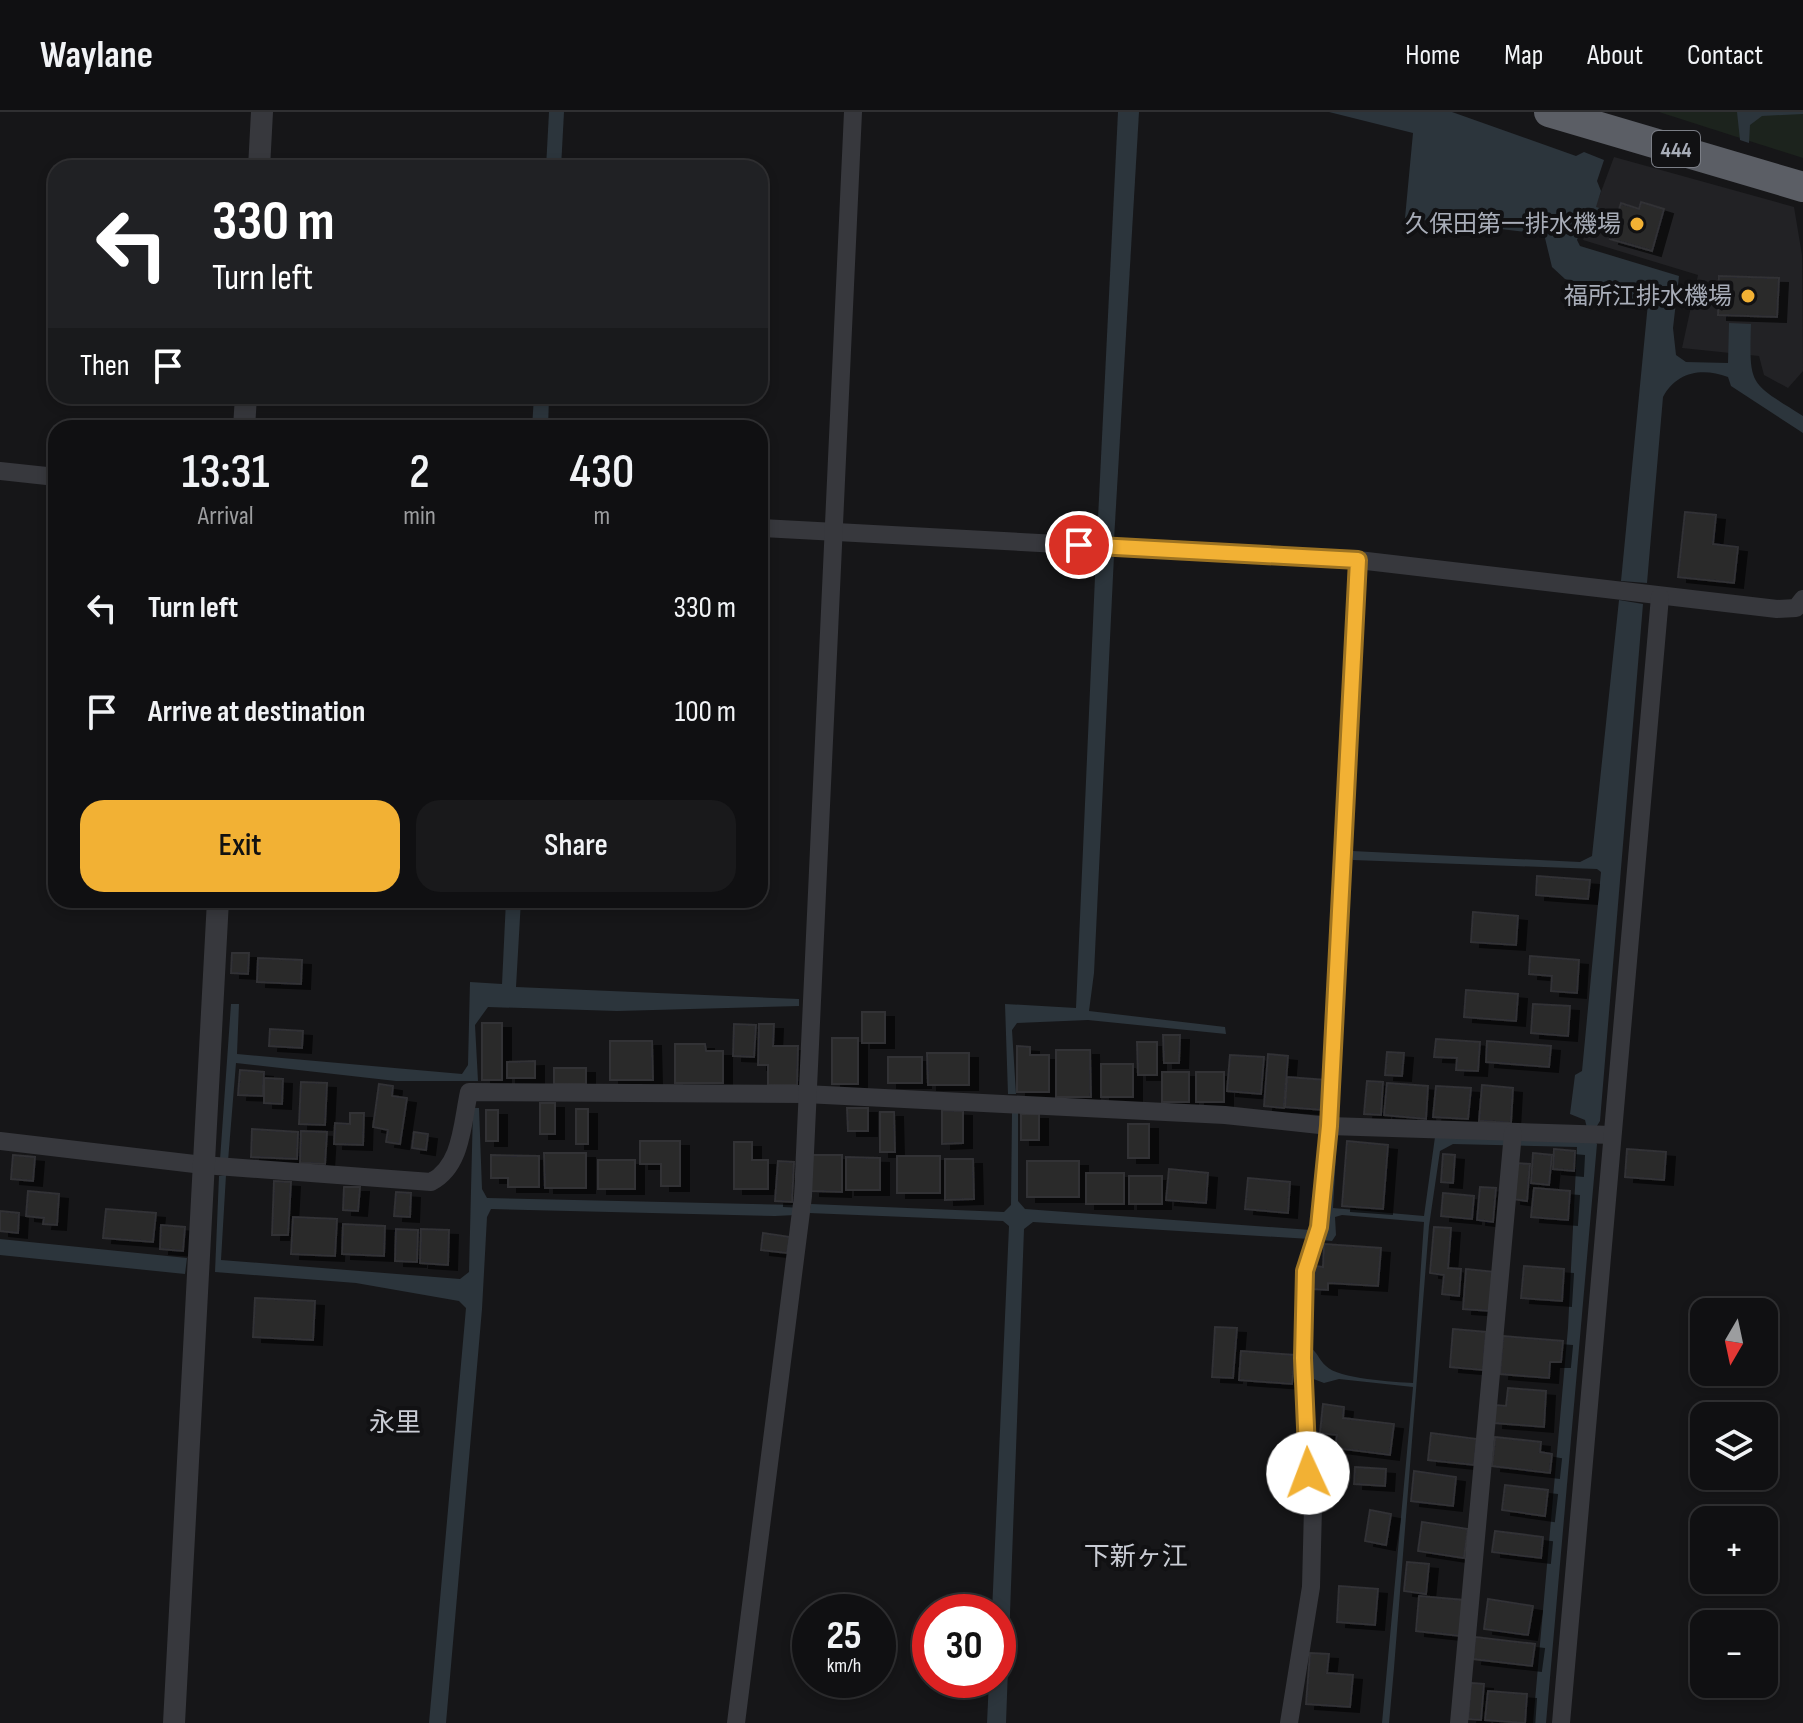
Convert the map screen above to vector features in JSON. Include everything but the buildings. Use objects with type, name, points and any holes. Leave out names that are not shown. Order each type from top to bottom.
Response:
[{"type":"highway","name":"444","points":[[1549,112],[1803,187]]},
{"type":"street","points":[[259,160],[262,112]]},
{"type":"street","points":[[736,1723],[799,1240],[853,112]]},
{"type":"street","points":[[0,471],[48,476]]},
{"type":"street","points":[[768,528],[1358,560],[1777,609],[1796,608],[1803,599]]},
{"type":"street","points":[[1289,1723],[1311,1587],[1313,1507],[1308,1473],[1304,1373],[1305,1271],[1319,1227],[1329,1126],[1358,560]]},
{"type":"street","points":[[1561,1723],[1660,597]]},
{"type":"street","points":[[174,1723],[218,908]]},
{"type":"street","points":[[0,1141],[203,1165],[431,1182],[445,1175],[455,1159],[469,1092],[805,1094],[1225,1115],[1329,1126],[1612,1135]]},
{"type":"street","points":[[1459,1723],[1513,1133]]},
{"type":"shaded area","points":[[549,112],[564,112],[561,160],[546,160]]},
{"type":"shaded area","points":[[1118,112],[1139,112],[1114,540],[1097,539]]},
{"type":"shaded area","points":[[1329,112],[1452,112],[1576,156],[1584,152],[1604,160],[1597,181],[1601,191],[1596,207],[1603,209],[1597,229],[1588,227],[1580,231],[1577,240],[1580,246],[1679,276],[1673,328],[1676,355],[1686,362],[1728,363],[1729,323],[1751,324],[1751,361],[1756,381],[1772,396],[1803,416],[1803,433],[1731,386],[1728,377],[1699,372],[1675,382],[1663,397],[1647,583],[1621,581],[1648,303],[1565,279],[1552,267],[1544,234],[1405,218],[1413,133]]},
{"type":"shaded area","points":[[1659,112],[1803,112],[1803,158]]},
{"type":"shaded area","points":[[1737,112],[1803,114],[1762,116],[1750,125],[1749,143],[1740,140]]},
{"type":"shaded area","points":[[1614,157],[1794,207],[1802,255],[1803,371],[1788,388],[1764,375],[1759,356],[1682,348],[1698,275],[1583,240]]},
{"type":"shaded area","points":[[534,404],[549,404],[548,420],[532,420]]},
{"type":"shaded area","points":[[1096,554],[1114,555],[1094,973],[1089,1011],[1225,1027],[1226,1034],[1088,1020],[1017,1023],[1012,1030],[1016,1094],[1008,1094],[1005,1004],[1076,1008]]},
{"type":"shaded area","points":[[1619,600],[1643,604],[1600,1121],[1595,1129],[1587,1128],[1585,1120],[1570,1114],[1575,1075],[1582,1071],[1601,872],[1597,869],[1353,860],[1352,851],[1580,862],[1592,856]]},
{"type":"shaded area","points":[[506,908],[521,908],[516,987],[799,999],[799,1006],[617,1011],[488,1007],[475,1025],[478,1081],[396,1081],[236,1063],[228,1161],[220,1160],[231,1004],[239,1004],[237,1054],[462,1074],[468,1065],[470,982],[502,984]]},
{"type":"shaded area","points":[[473,1108],[479,1108],[482,1189],[487,1198],[796,1205],[795,1215],[775,1216],[491,1209],[487,1217],[482,1309],[446,1723],[429,1723],[466,1308],[459,1301],[356,1283],[215,1272],[219,1176],[226,1175],[221,1260],[460,1279],[469,1272]]},
{"type":"shaded area","points":[[1018,1111],[1018,1201],[1025,1209],[1311,1230],[1310,1239],[1033,1222],[1024,1229],[1011,1594],[993,1594],[1009,1226],[1003,1221],[809,1213],[811,1204],[1004,1212],[1011,1205],[1012,1112]]},
{"type":"shaded area","points":[[1337,1136],[1333,1208],[1424,1216],[1435,1137],[1593,1140],[1597,1144],[1546,1723],[1533,1723],[1568,1328],[1577,1147],[1453,1144],[1440,1151],[1429,1226],[1389,1723],[1382,1723],[1413,1387],[1339,1379],[1324,1383],[1311,1378],[1310,1347],[1326,1366],[1342,1374],[1413,1383],[1424,1222],[1342,1215],[1335,1217],[1336,1235],[1332,1241],[1322,1240],[1333,1138]]},
{"type":"shaded area","points":[[0,1239],[187,1258],[185,1274],[0,1255]]},
{"type":"shaded area","points":[[988,1698],[1007,1698],[1006,1723],[987,1723]]},
{"type":"place","name":"久保田第一排水機場","points":[[1637,224]]},
{"type":"place","name":"福所江排水機場","points":[[1748,296]]},
{"type":"district","name":"永里","points":[[395,1422]]},
{"type":"district","name":"下新ヶ江","points":[[1136,1556]]},
{"type":"route","points":[[1079,545],[1358,560],[1329,1126],[1319,1227],[1305,1271],[1303,1358],[1308,1473]]}]
